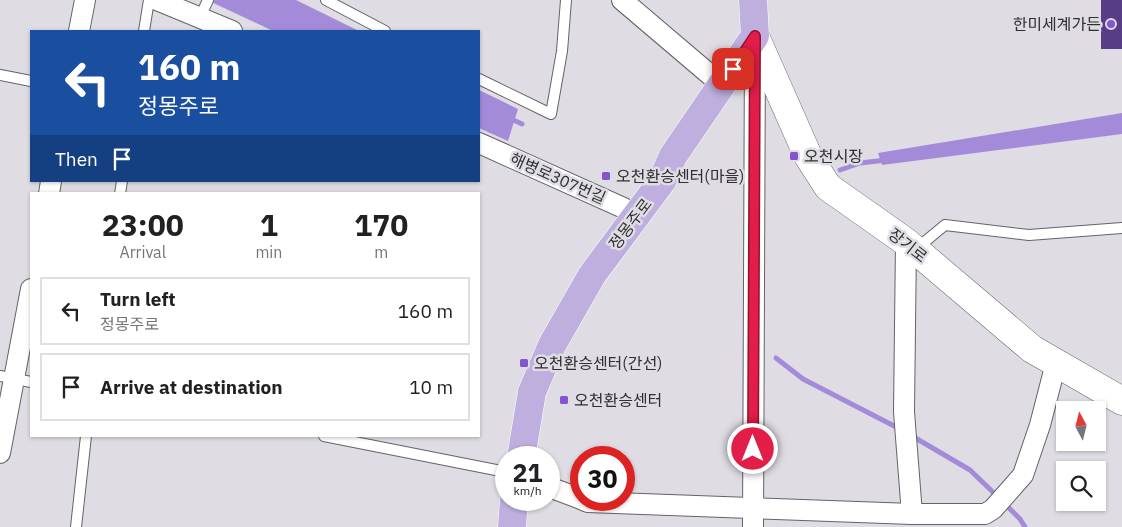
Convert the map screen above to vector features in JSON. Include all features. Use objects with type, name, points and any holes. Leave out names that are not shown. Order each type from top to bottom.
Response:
[{"type":"main road","points":[[753,0],[755,36]]},
{"type":"main road","name":"정몽주로","points":[[522,446],[532,392],[552,345],[592,275],[662,181],[673,156],[755,36]]},
{"type":"main road","name":"장기로","points":[[755,36],[808,156],[828,187],[911,246],[1032,349],[1122,401]]},
{"type":"main road","points":[[512,527],[513,511]]},
{"type":"street","points":[[79,30],[85,0]]},
{"type":"street","points":[[158,0],[204,9],[231,30]]},
{"type":"street","points":[[622,0],[722,85]]},
{"type":"street","points":[[753,517],[755,36]]},
{"type":"street","name":"해병로307번길","points":[[480,143],[637,214]]},
{"type":"street","points":[[911,246],[904,412],[912,514]]},
{"type":"street","points":[[0,453],[30,295]]},
{"type":"street","points":[[635,506],[753,517],[912,514],[991,517],[1023,475],[1037,433],[1056,363]]},
{"type":"lane","points":[[144,30],[149,0]]},
{"type":"lane","points":[[326,0],[384,30]]},
{"type":"lane","points":[[480,79],[551,114],[562,51],[566,0]]},
{"type":"lane","points":[[0,75],[30,81]]},
{"type":"lane","points":[[911,246],[945,225],[1029,235],[1122,228]]},
{"type":"lane","points":[[76,527],[86,437]]},
{"type":"lane","points":[[329,437],[495,470]]},
{"type":"shaded area","points":[[207,0],[296,0],[357,30],[271,30]]},
{"type":"shaded area","points":[[480,90],[518,109],[508,141],[480,128]]},
{"type":"shaded area","points":[[1122,113],[1122,134],[882,165],[878,153]]},
{"type":"building","name":"한미세계가든","points":[[1101,0],[1122,0],[1122,49],[1101,49]]},
{"type":"waterway","points":[[509,118],[522,124]]},
{"type":"waterway","points":[[840,170],[860,163],[887,160]]},
{"type":"waterway","points":[[776,358],[803,379],[900,429]]},
{"type":"waterway","points":[[912,436],[970,470],[998,497]]},
{"type":"waterway","points":[[1004,503],[1020,519],[1025,527]]},
{"type":"place","name":"한미세계가든","points":[[1111,24]]},
{"type":"place","name":"오천시장","points":[[794,156]]},
{"type":"place","name":"오천환승센터(마을)","points":[[606,176]]},
{"type":"place","name":"오천환승센터(간선)","points":[[524,363]]},
{"type":"place","name":"오천환승센터","points":[[564,400]]},
{"type":"route","points":[[733,69],[755,36],[753,449]]}]
